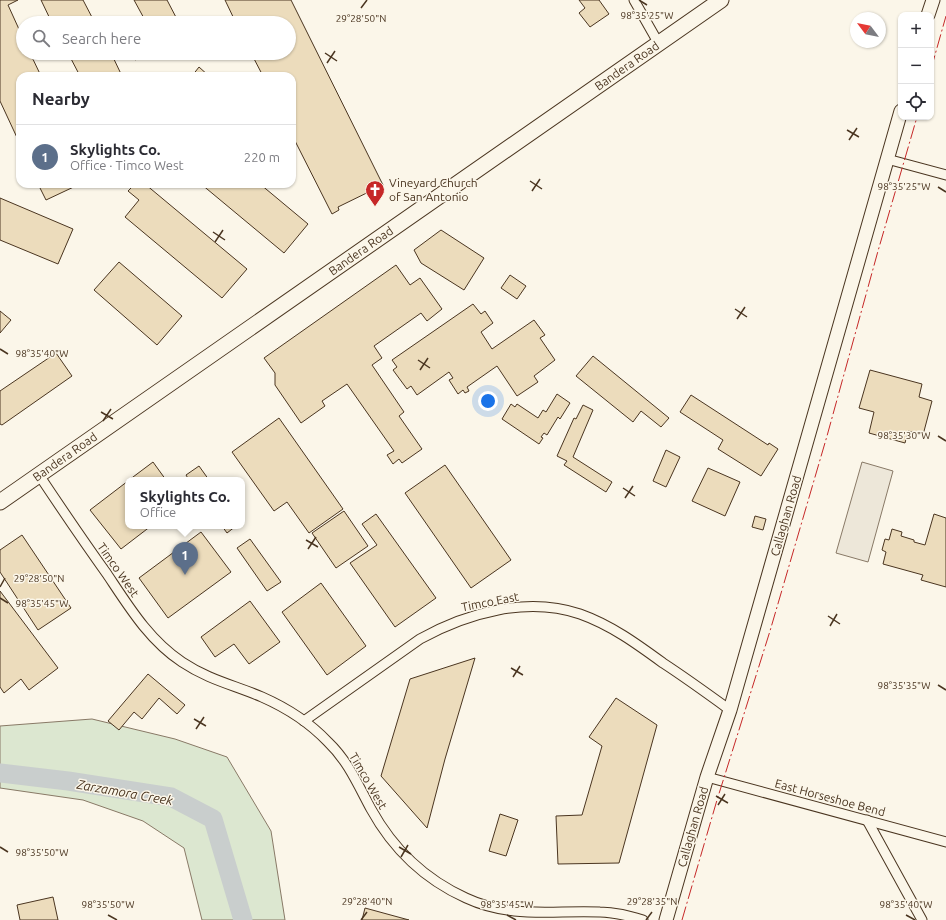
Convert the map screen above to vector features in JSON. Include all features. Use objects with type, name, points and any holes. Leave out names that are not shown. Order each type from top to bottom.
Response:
[{"type":"main road","name":"Bandera Road","points":[[0,502],[721,0]]},
{"type":"main road","points":[[929,12],[933,0]]},
{"type":"main road","name":"Callaghan Road","points":[[666,920],[707,778],[730,710],[898,120]]},
{"type":"street","points":[[634,0],[659,44]]},
{"type":"street","points":[[887,159],[946,175]]},
{"type":"street","name":"Timco West","points":[[38,475],[133,613],[157,642],[176,658],[198,672],[216,681],[261,697],[282,707],[304,721],[330,743],[353,774],[381,827],[398,850],[429,877],[466,898],[488,906],[506,910],[525,913],[616,913],[643,920]]},
{"type":"street","name":"Timco East","points":[[304,721],[420,639],[439,629],[459,620],[478,614],[525,607],[561,610],[595,620],[628,638],[730,710]]},
{"type":"street","name":"East Horseshoe Bend","points":[[707,778],[946,842]]},
{"type":"street","points":[[868,820],[922,920]]},
{"type":"green space","points":[[92,719],[175,739],[227,757],[271,831],[285,920],[202,920],[184,848],[143,821],[83,800],[0,788],[0,726]]},
{"type":"shaded area","points":[[862,462],[893,471],[868,562],[836,553]]},
{"type":"building","points":[[0,0],[18,0],[8,5],[16,23],[16,60],[33,60],[39,72],[16,72],[16,135],[0,101]]},
{"type":"building","points":[[41,0],[83,0],[91,16],[49,16]]},
{"type":"building","points":[[134,0],[167,0],[175,16],[143,16]]},
{"type":"building","points":[[225,0],[291,0],[383,185],[338,207],[339,210],[332,214],[296,143],[296,72],[261,72],[255,60],[296,60],[296,16],[233,16]]},
{"type":"building","points":[[579,0],[599,0],[609,14],[590,27],[579,13],[585,8]]},
{"type":"building","points":[[72,60],[114,60],[120,72],[78,72]]},
{"type":"building","points":[[199,67],[205,72],[195,72]]},
{"type":"building","points":[[40,188],[72,188],[46,200]]},
{"type":"building","points":[[131,188],[150,188],[247,269],[222,298],[125,217],[139,200],[128,191]]},
{"type":"building","points":[[206,188],[265,188],[308,224],[284,253]]},
{"type":"building","points":[[0,198],[73,229],[58,264],[0,240]]},
{"type":"building","points":[[441,230],[484,258],[464,290],[421,263],[414,250]]},
{"type":"building","points":[[119,262],[182,316],[157,345],[94,290]]},
{"type":"building","points":[[396,265],[410,285],[420,278],[442,309],[427,321],[421,313],[374,346],[382,358],[372,365],[404,412],[399,416],[422,449],[402,463],[399,459],[393,464],[387,455],[394,451],[347,384],[322,401],[325,406],[301,423],[275,385],[275,373],[264,358]]},
{"type":"building","points":[[510,275],[526,286],[517,299],[501,288]]},
{"type":"building","points":[[473,304],[481,314],[485,311],[493,323],[481,332],[492,349],[534,320],[545,335],[540,338],[555,360],[534,376],[538,382],[517,396],[497,366],[467,387],[469,391],[465,393],[463,390],[458,394],[449,380],[453,378],[449,372],[417,395],[411,386],[407,389],[393,370],[397,367],[392,360]]},
{"type":"building","points":[[0,311],[11,320],[0,333]]},
{"type":"building","points":[[56,353],[72,376],[2,425],[0,424],[0,391]]},
{"type":"building","points":[[593,356],[669,418],[661,427],[641,411],[633,422],[576,376]]},
{"type":"building","points":[[870,370],[922,384],[919,397],[932,401],[923,435],[908,431],[905,443],[869,433],[874,412],[859,408]]},
{"type":"building","points":[[557,394],[570,403],[560,419],[558,417],[547,435],[544,433],[539,444],[502,419],[511,404],[515,407],[517,404],[538,418],[543,410],[546,412]]},
{"type":"building","points":[[691,395],[768,445],[769,443],[778,449],[761,476],[718,449],[723,440],[680,412]]},
{"type":"building","points":[[583,405],[593,410],[573,457],[612,482],[606,492],[564,465],[567,461],[557,456],[574,418],[576,419]]},
{"type":"building","points":[[279,418],[343,509],[309,533],[287,502],[274,511],[232,452]]},
{"type":"building","points":[[666,450],[680,457],[666,487],[653,481]]},
{"type":"building","points":[[153,462],[164,477],[133,477]]},
{"type":"building","points":[[445,465],[511,560],[471,588],[405,493]]},
{"type":"building","points":[[199,466],[207,477],[187,477],[186,475]]},
{"type":"building","points":[[708,468],[740,482],[725,516],[692,501]]},
{"type":"building","points":[[125,483],[125,529],[147,529],[121,549],[90,510]]},
{"type":"building","points":[[344,511],[368,546],[336,568],[312,533]]},
{"type":"building","points":[[376,514],[436,598],[395,627],[350,563],[377,545],[362,524]]},
{"type":"building","points":[[934,514],[946,518],[946,587],[921,580],[923,575],[883,564],[886,552],[882,550],[885,539],[889,540],[892,529],[902,532],[901,536],[925,545]]},
{"type":"building","points":[[755,516],[766,519],[763,530],[752,527]]},
{"type":"building","points":[[224,529],[232,529],[227,533]]},
{"type":"building","points":[[201,532],[231,572],[168,618],[139,578]]},
{"type":"building","points":[[22,535],[71,608],[38,630],[0,572],[0,550]]},
{"type":"building","points":[[250,539],[281,582],[267,591],[237,548]]},
{"type":"building","points":[[321,583],[366,646],[327,675],[282,612]]},
{"type":"building","points":[[0,591],[58,668],[29,690],[21,679],[4,693],[0,687]]},
{"type":"building","points":[[250,601],[280,642],[249,664],[234,644],[215,657],[201,637]]},
{"type":"building","points":[[475,658],[445,759],[427,828],[381,776],[410,679]]},
{"type":"building","points":[[148,674],[185,705],[177,714],[159,698],[142,719],[134,712],[119,730],[108,721]]},
{"type":"building","points":[[616,698],[657,725],[619,863],[558,864],[556,816],[582,815],[602,746],[589,737]]},
{"type":"building","points":[[500,814],[518,820],[506,856],[489,851]]},
{"type":"building","points":[[53,897],[58,920],[20,920],[17,905]]},
{"type":"building","points":[[365,908],[409,920],[362,920]]},
{"type":"waterway","name":"Zarzamora Creek","points":[[0,773],[68,781],[171,797],[213,819],[243,920]]},
{"type":"power","points":[[934,58],[946,16]]},
{"type":"power","points":[[682,920],[717,800],[770,631],[916,120]]},
{"type":"place","name":"Vineyard Church of San Antonio","points":[[375,207]]},
{"type":"place","name":"Skylights Co.","points":[[185,575]]}]
